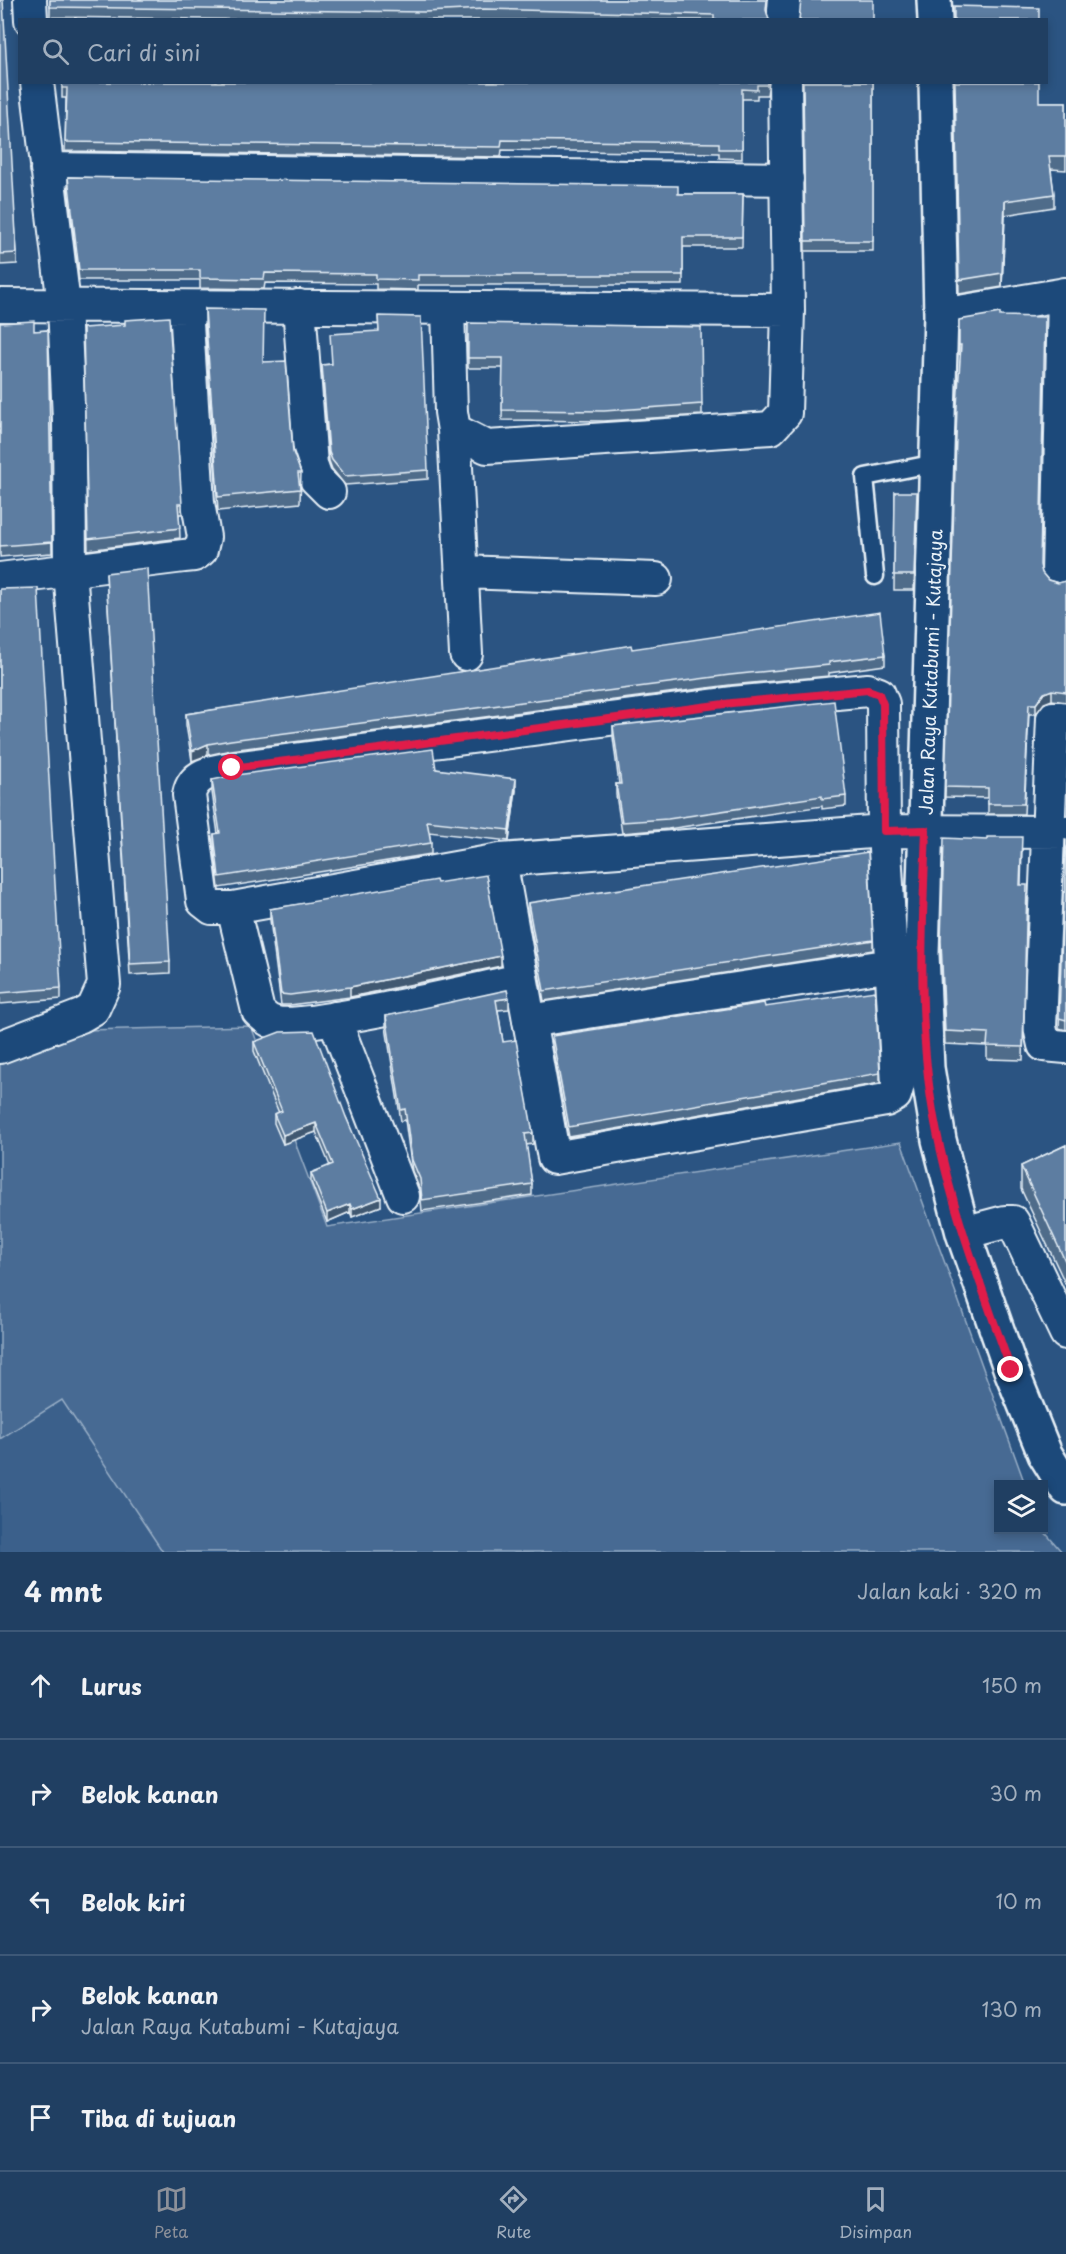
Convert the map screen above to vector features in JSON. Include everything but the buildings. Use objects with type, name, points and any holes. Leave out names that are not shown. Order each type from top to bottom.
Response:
[{"type":"street","points":[[30,0],[31,18]]},
{"type":"street","points":[[784,0],[784,18]]},
{"type":"street","points":[[934,0],[935,18]]},
{"type":"street","points":[[0,1047],[81,1016],[93,1009],[104,985],[70,571],[69,420],[64,305],[37,84]]},
{"type":"street","points":[[454,430],[487,447],[771,428],[785,413],[788,310],[785,84]]},
{"type":"street","name":"Jalan Raya Kutabumi - Kutajaya","points":[[936,84],[941,315],[922,954],[927,1068],[939,1140],[963,1233],[1015,1380],[1045,1454],[1066,1488]]},
{"type":"street","points":[[47,169],[787,179]]},
{"type":"street","points":[[941,315],[1065,294],[1063,514],[1057,527],[1058,575]]},
{"type":"street","points":[[0,304],[788,310]]},
{"type":"street","points":[[299,306],[311,465],[316,479],[329,492]]},
{"type":"street","points":[[0,579],[184,556],[201,550],[204,537],[198,503],[186,307]]},
{"type":"street","points":[[448,308],[451,412],[463,572],[466,654]]},
{"type":"street","points":[[463,572],[656,579]]},
{"type":"street","points":[[500,860],[554,1158],[886,1100],[895,1095],[898,1085],[884,831],[883,704],[879,694],[868,690],[732,703],[232,768],[198,777],[189,795],[203,901],[212,908],[233,908],[500,860],[884,831],[1057,832]]},
{"type":"street","points":[[1066,718],[1053,718],[1057,832],[1054,944],[1042,1043],[1046,1046],[1066,1047]]},
{"type":"street","points":[[233,908],[258,1011],[272,1022],[288,1024],[334,1018],[521,980]]},
{"type":"street","points":[[529,1021],[892,965]]},
{"type":"street","points":[[334,1018],[403,1196]]},
{"type":"street","points":[[963,1233],[1005,1221],[1013,1222],[1066,1333]]},
{"type":"lane","points":[[875,576],[865,477],[936,463]]},
{"type":"shaded area","points":[[251,1026],[327,1227],[901,1142],[1024,1480],[994,1480],[994,1534],[1046,1534],[1062,1552],[163,1552],[62,1400],[0,1439],[0,1045],[44,1031]]},
{"type":"shaded area","points":[[62,1399],[163,1552],[0,1552],[0,1439]]},
{"type":"route","points":[[232,768],[732,703],[868,690],[879,694],[883,704],[884,831],[926,830],[922,954],[927,1068],[939,1140],[963,1233],[1011,1370]]}]
